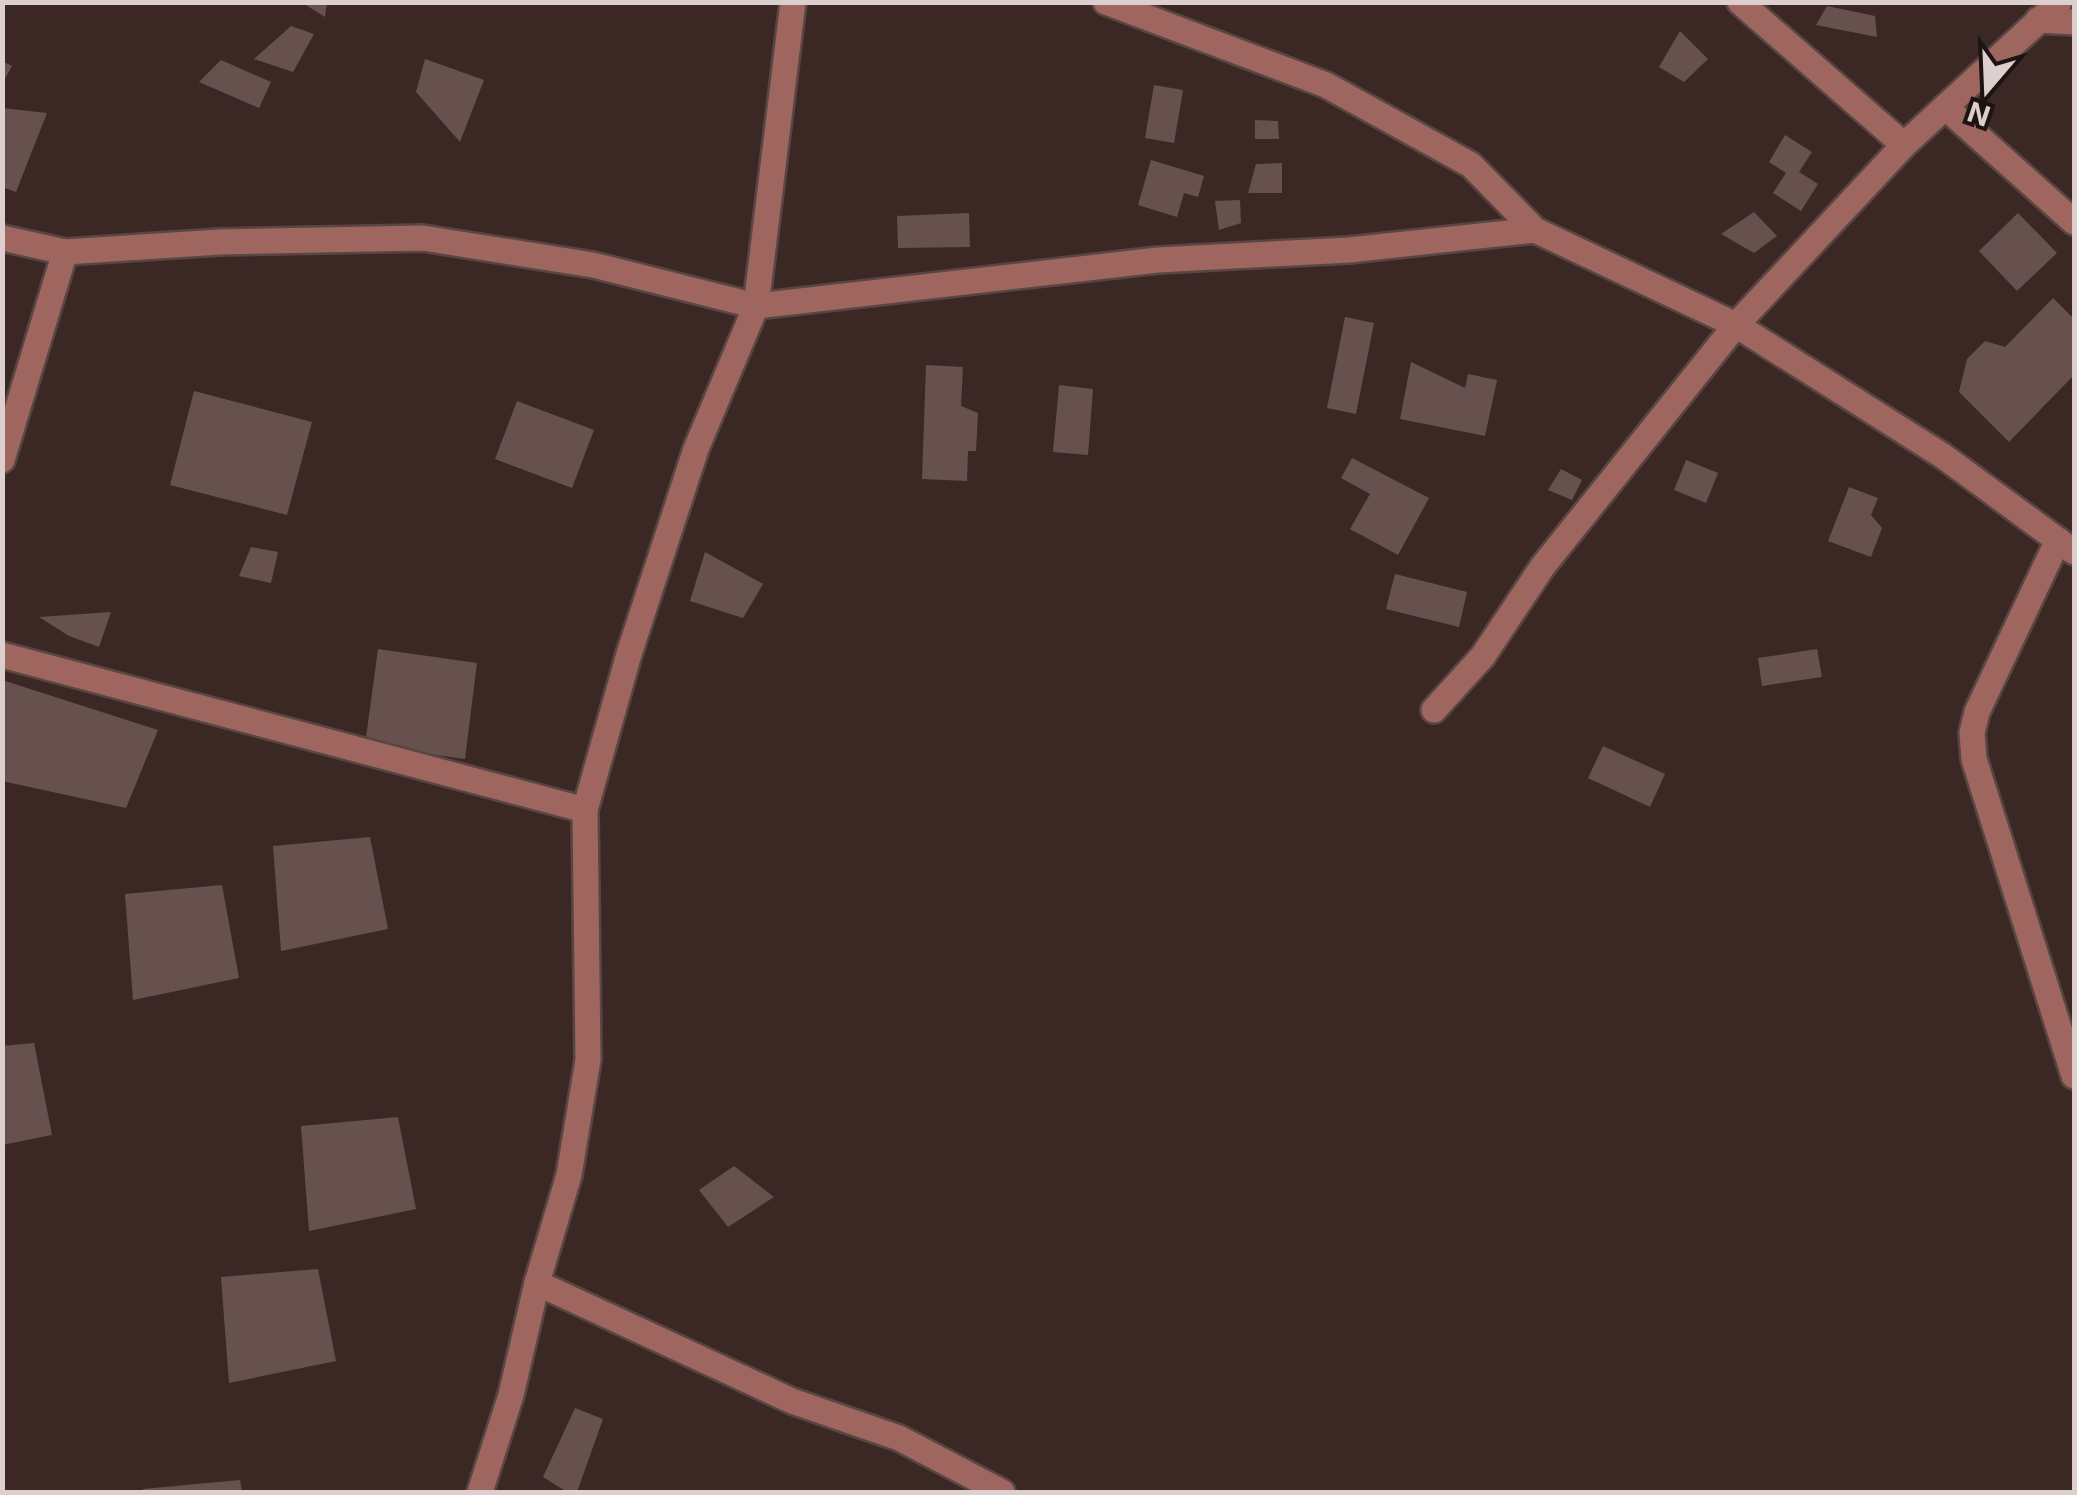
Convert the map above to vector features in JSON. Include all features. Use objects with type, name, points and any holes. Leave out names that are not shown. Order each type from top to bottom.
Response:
[{"type":"street","points":[[480,1492],[512,1395],[536,1283],[569,1175],[588,1060],[585,810],[628,654],[696,449],[756,306],[793,2]]},
{"type":"street","points":[[1106,2],[1326,84],[1471,164],[1534,230],[1736,325],[1943,456],[2066,546],[1977,712],[1972,733],[1974,758],[2074,1076]]},
{"type":"street","points":[[1740,2],[1904,145]]},
{"type":"street","points":[[1434,710],[1483,656],[1544,566],[1736,325],[1904,145],[2059,2]]},
{"type":"street","points":[[2038,20],[2074,22]]},
{"type":"street","points":[[1945,107],[2074,222]]},
{"type":"street","points":[[2,238],[64,252],[220,242],[423,238],[594,265],[756,306],[1158,260],[1349,250],[1534,230]]},
{"type":"street","points":[[2,460],[64,252]]},
{"type":"street","points":[[2,655],[585,810]]},
{"type":"street","points":[[536,1283],[792,1400],[899,1438],[1002,1492]]},
{"type":"building","points":[[301,2],[327,2],[325,17]]},
{"type":"building","points":[[1827,6],[1875,16],[1877,37],[1816,25]]},
{"type":"building","points":[[291,26],[314,34],[293,72],[254,59]]},
{"type":"building","points":[[1680,31],[1708,59],[1684,82],[1659,67]]},
{"type":"building","points":[[425,59],[484,80],[460,142],[416,92]]},
{"type":"building","points":[[221,60],[271,82],[259,108],[199,82]]},
{"type":"building","points":[[2,61],[12,66],[2,84]]},
{"type":"building","points":[[1154,85],[1183,90],[1174,143],[1145,138]]},
{"type":"building","points":[[2,108],[47,113],[16,192],[2,187]]},
{"type":"building","points":[[1255,120],[1278,121],[1279,139],[1255,139]]},
{"type":"building","points":[[1785,135],[1812,152],[1799,172],[1818,184],[1801,211],[1773,193],[1786,173],[1769,162]]},
{"type":"building","points":[[1151,160],[1204,176],[1198,197],[1184,193],[1177,217],[1138,205]]},
{"type":"building","points":[[1282,163],[1282,193],[1248,193],[1256,164]]},
{"type":"building","points":[[1240,200],[1241,223],[1219,230],[1215,201]]},
{"type":"building","points":[[1754,212],[1777,236],[1754,253],[1721,234]]},
{"type":"building","points":[[969,213],[970,247],[898,248],[897,216]]},
{"type":"building","points":[[2018,213],[2057,253],[2017,291],[1979,251]]},
{"type":"building","points":[[2053,298],[2074,319],[2074,375],[2009,442],[1959,392],[1967,359],[1985,341],[2005,347]]},
{"type":"building","points":[[1345,317],[1374,323],[1356,414],[1327,408]]},
{"type":"building","points":[[1411,362],[1465,388],[1468,374],[1497,380],[1485,436],[1400,419]]},
{"type":"building","points":[[926,365],[963,367],[961,406],[978,413],[976,451],[968,451],[967,481],[922,479]]},
{"type":"building","points":[[1059,385],[1093,389],[1088,455],[1053,452]]},
{"type":"building","points":[[194,391],[312,422],[287,515],[170,485]]},
{"type":"building","points":[[517,401],[594,430],[572,488],[495,459]]},
{"type":"building","points":[[1352,458],[1429,498],[1398,555],[1350,529],[1370,494],[1341,478]]},
{"type":"building","points":[[1686,460],[1718,473],[1706,503],[1674,490]]},
{"type":"building","points":[[1561,469],[1582,480],[1572,500],[1548,490]]},
{"type":"building","points":[[1849,487],[1878,498],[1871,515],[1882,528],[1871,557],[1828,541]]},
{"type":"building","points":[[251,547],[278,552],[271,583],[239,576]]},
{"type":"building","points":[[705,552],[763,584],[743,618],[690,601]]},
{"type":"building","points":[[1395,574],[1467,592],[1459,627],[1386,609]]},
{"type":"building","points":[[111,612],[99,647],[69,636],[39,617]]},
{"type":"building","points":[[378,649],[477,663],[465,759],[365,745]]},
{"type":"building","points":[[1817,649],[1822,677],[1762,686],[1758,658]]},
{"type":"building","points":[[2,680],[158,730],[126,808],[2,781]]},
{"type":"building","points":[[1603,746],[1665,774],[1650,807],[1588,778]]},
{"type":"building","points":[[370,837],[388,929],[281,951],[273,846]]},
{"type":"building","points":[[222,885],[239,978],[133,1000],[125,894]]},
{"type":"building","points":[[34,1043],[52,1135],[2,1145],[2,1046]]},
{"type":"building","points":[[398,1117],[416,1209],[309,1231],[301,1126]]},
{"type":"building","points":[[734,1166],[774,1197],[728,1227],[699,1190]]},
{"type":"building","points":[[318,1269],[336,1361],[229,1383],[221,1277]]},
{"type":"building","points":[[575,1408],[603,1419],[577,1492],[567,1492],[543,1477]]},
{"type":"building","points":[[240,1480],[242,1492],[143,1492],[143,1489]]}]
